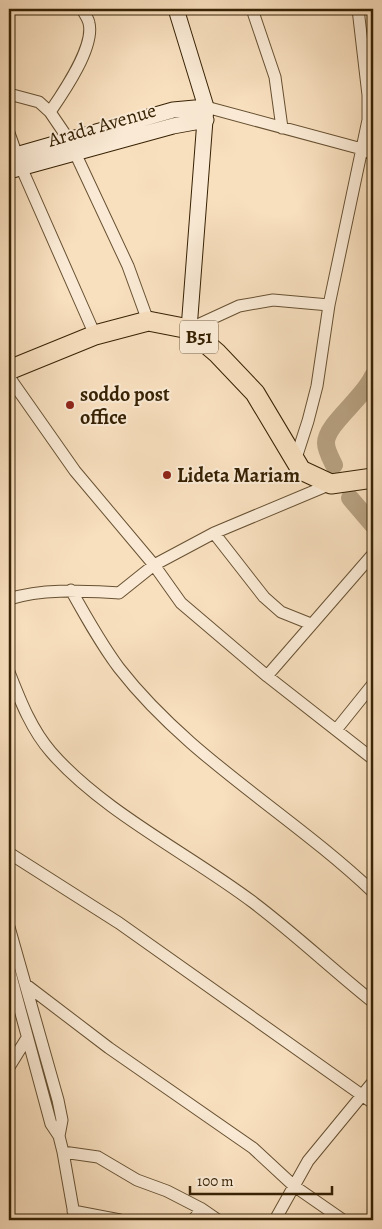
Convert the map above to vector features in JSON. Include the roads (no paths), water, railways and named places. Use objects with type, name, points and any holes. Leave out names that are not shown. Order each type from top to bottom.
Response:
[{"type":"highway","name":"B51","points":[[9,370],[95,335],[148,321],[189,329],[218,352],[254,393],[301,470],[332,484]]},
{"type":"highway","points":[[332,484],[369,479]]},
{"type":"main road","points":[[176,9],[206,114],[189,329]]},
{"type":"main road","name":"Arada Avenue","points":[[14,162],[69,140],[173,110],[206,114]]},
{"type":"main road","name":"Arada Avenue","points":[[14,162],[78,154],[206,114]]},
{"type":"street","points":[[50,112],[78,69],[90,24],[82,9]]},
{"type":"street","points":[[252,9],[275,77],[282,128]]},
{"type":"street","points":[[295,461],[317,386],[329,305],[368,120],[368,95],[358,9]]},
{"type":"street","points":[[9,94],[39,102],[50,112],[78,154],[128,266],[148,321]]},
{"type":"street","points":[[206,114],[227,115],[282,128],[362,149],[373,154]]},
{"type":"street","points":[[9,133],[14,162],[95,335]]},
{"type":"street","points":[[189,329],[239,306],[273,300],[329,305]]},
{"type":"street","points":[[9,377],[75,471],[154,565],[180,603],[373,759]]},
{"type":"street","points":[[9,599],[22,595],[71,590],[119,593],[154,565],[214,533],[332,484]]},
{"type":"street","points":[[214,533],[264,597],[281,612],[311,624]]},
{"type":"street","points":[[268,676],[373,554]]},
{"type":"street","points":[[71,590],[119,668],[168,720],[195,747],[373,892]]},
{"type":"street","points":[[9,672],[33,726],[50,751],[72,773],[136,822],[254,903],[373,1002]]},
{"type":"street","points":[[336,730],[373,684]]},
{"type":"street","points":[[9,853],[119,923],[373,1103]]},
{"type":"street","points":[[9,927],[58,1100],[62,1120],[59,1136]]},
{"type":"street","points":[[9,969],[50,1124],[59,1136],[74,1216],[120,1220]]},
{"type":"street","points":[[25,984],[109,1048],[253,1148],[294,1186],[343,1220]]},
{"type":"street","points":[[9,1067],[27,1038]]},
{"type":"street","points":[[275,1220],[308,1160],[373,1082]]},
{"type":"street","points":[[63,1152],[98,1157],[137,1180],[167,1191],[202,1208],[218,1220]]},
{"type":"street","points":[[193,1220],[202,1208]]},
{"type":"waterway","points":[[334,465],[327,449],[328,436],[338,419],[362,393],[373,376]]},
{"type":"waterway","points":[[350,498],[373,525]]},
{"type":"place","name":"soddo post office","points":[[70,405]]},
{"type":"place","name":"Lideta Mariam","points":[[167,475]]}]
